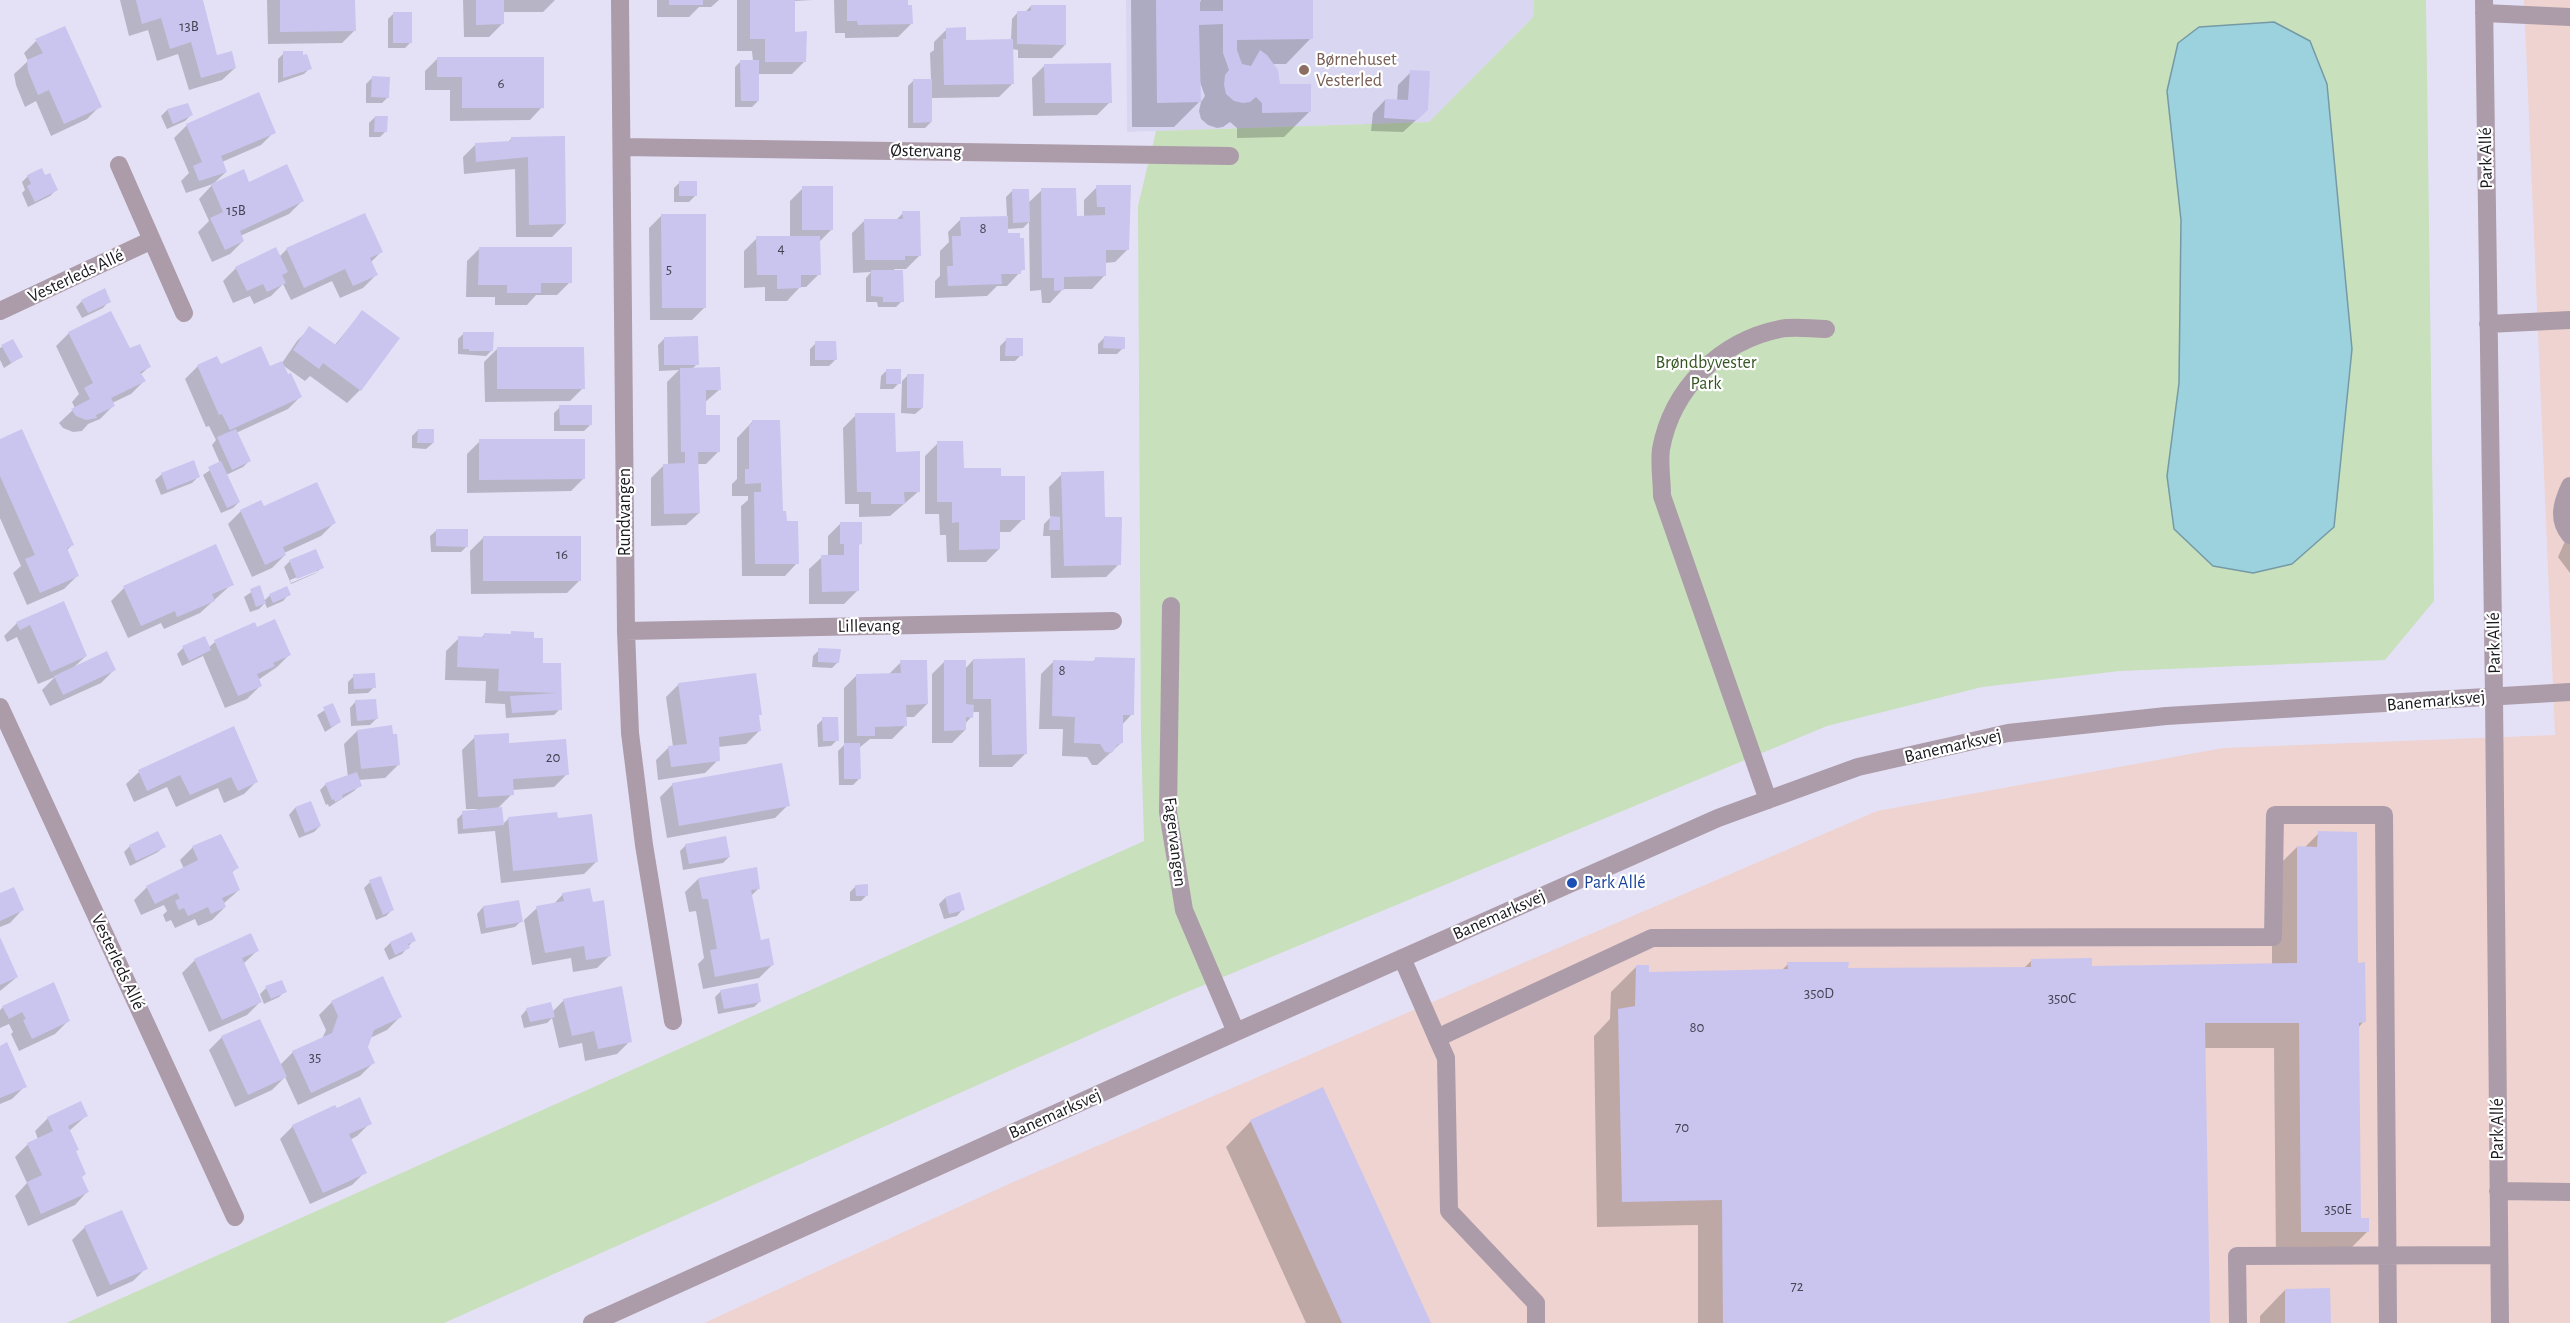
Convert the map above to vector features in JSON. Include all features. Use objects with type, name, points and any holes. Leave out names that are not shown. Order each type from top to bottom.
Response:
[{"type":"street","name":"Rundvangen","points":[[620,0],[626,631],[630,733],[644,844],[673,1021]]},
{"type":"street","points":[[2484,7],[2570,17]]},
{"type":"street","name":"Park Allé","points":[[2484,7],[2500,1323]]},
{"type":"street","name":"Østervang","points":[[622,147],[1230,156]]},
{"type":"street","points":[[119,165],[184,313]]},
{"type":"street","name":"Vesterleds Allé","points":[[0,311],[152,240]]},
{"type":"street","points":[[2488,324],[2570,320]]},
{"type":"street","points":[[1768,800],[1662,495],[1661,450],[1674,407],[1701,370],[1737,343],[1781,329],[1826,328]]},
{"type":"street","points":[[2570,486],[2562,504],[2563,526],[2570,535]]},
{"type":"street","name":"Fagervangen","points":[[1172,606],[1167,812],[1184,910],[1236,1032]]},
{"type":"street","name":"Lillevang","points":[[626,631],[1113,621]]},
{"type":"street","name":"Banemarksvej","points":[[592,1323],[1236,1032],[1718,818],[1858,767],[2008,733],[2166,717],[2570,692]]},
{"type":"street","name":"Vesterleds Allé","points":[[0,707],[235,1217]]},
{"type":"street","points":[[1437,1038],[1652,938],[2273,937],[2275,815],[2384,815],[2388,1323]]},
{"type":"street","points":[[1402,958],[1446,1058],[1449,1211],[1536,1303],[1536,1323]]},
{"type":"street","points":[[2498,1191],[2570,1192]]},
{"type":"street","points":[[2238,1323],[2237,1256],[2499,1255]]},
{"type":"shaded area","name":"Børnehuset Vesterled","points":[[1126,0],[1534,0],[1533,17],[1429,122],[1127,132]]},
{"type":"shaded area","points":[[2524,0],[2570,0],[2570,1323],[704,1323],[1011,1183],[1877,811],[2223,748],[2555,735]]},
{"type":"green space","name":"Brøndbyvester Park","points":[[1534,0],[2426,0],[2434,601],[2385,660],[2120,671],[1982,687],[1827,726],[1175,997],[444,1323],[66,1323],[1144,841],[1141,737],[1138,206],[1156,131],[1429,122],[1533,17]]},
{"type":"water","points":[[2274,22],[2310,41],[2327,84],[2352,349],[2334,527],[2292,564],[2253,573],[2213,566],[2174,529],[2167,476],[2179,383],[2181,220],[2167,91],[2178,43],[2199,27]]},
{"type":"building","points":[[136,0],[203,0],[217,55],[232,51],[236,68],[201,78],[191,42],[170,49],[161,18],[142,24]]},
{"type":"building","points":[[280,0],[355,0],[356,31],[280,32]]},
{"type":"building","points":[[476,0],[504,0],[504,24],[476,25]]},
{"type":"building","points":[[669,0],[703,0],[703,5],[669,5]]},
{"type":"building","points":[[750,0],[795,0],[795,32],[807,31],[806,62],[765,62],[765,39],[750,39]]},
{"type":"building","points":[[847,0],[908,0],[908,5],[912,5],[913,24],[858,25],[857,21],[847,21]]},
{"type":"building","points":[[1156,0],[1200,0],[1200,11],[1223,11],[1223,0],[1313,0],[1313,39],[1237,40],[1237,50],[1242,64],[1251,66],[1260,50],[1267,55],[1278,70],[1280,84],[1311,84],[1311,112],[1262,113],[1262,103],[1256,97],[1250,102],[1243,103],[1234,101],[1226,94],[1225,75],[1229,70],[1223,53],[1223,24],[1199,25],[1201,102],[1157,103]]},
{"type":"building","points":[[1031,5],[1066,5],[1066,45],[1017,44],[1017,11],[1031,11]]},
{"type":"building","points":[[393,12],[412,12],[412,43],[393,43]]},
{"type":"building","points":[[65,26],[102,107],[64,124],[49,90],[38,95],[28,71],[27,60],[43,53],[35,39]]},
{"type":"building","points":[[966,27],[966,40],[1013,39],[1014,84],[944,85],[943,39],[946,39],[946,28]]},
{"type":"building","points":[[283,51],[303,51],[303,55],[307,54],[312,69],[283,78]]},
{"type":"building","points":[[437,57],[544,57],[544,108],[462,108],[462,77],[437,77]]},
{"type":"building","points":[[740,60],[759,60],[759,101],[741,101]]},
{"type":"building","points":[[1111,63],[1112,103],[1045,103],[1044,64]]},
{"type":"building","points":[[1410,70],[1430,71],[1428,110],[1417,120],[1384,118],[1385,99],[1408,100]]},
{"type":"building","points":[[372,76],[390,77],[389,98],[371,97]]},
{"type":"building","points":[[913,79],[932,79],[932,122],[913,123]]},
{"type":"building","points":[[259,92],[276,133],[221,156],[227,172],[199,181],[193,166],[202,162],[186,124]]},
{"type":"building","points":[[188,103],[193,115],[173,124],[167,109]]},
{"type":"building","points":[[375,116],[388,116],[387,132],[374,132]]},
{"type":"building","points":[[565,136],[566,224],[529,225],[528,157],[476,162],[475,143],[511,141],[511,137]]},
{"type":"building","points":[[287,164],[304,201],[240,231],[244,241],[225,250],[210,218],[223,212],[211,184],[244,169],[249,182]]},
{"type":"building","points":[[42,168],[45,175],[50,173],[58,190],[35,202],[27,186],[31,184],[27,175]]},
{"type":"building","points":[[679,181],[697,181],[697,196],[679,196]]},
{"type":"building","points":[[1096,185],[1131,185],[1129,250],[1106,250],[1106,276],[1064,277],[1064,290],[1054,291],[1054,278],[1042,278],[1041,188],[1076,188],[1077,216],[1105,215],[1105,207],[1097,207]]},
{"type":"building","points":[[802,186],[833,186],[833,230],[802,230]]},
{"type":"building","points":[[1012,189],[1029,189],[1030,222],[1013,223]]},
{"type":"building","points":[[902,211],[920,211],[921,256],[905,256],[905,260],[865,260],[864,219],[903,219]]},
{"type":"building","points":[[365,213],[383,252],[370,258],[378,275],[353,286],[345,269],[304,288],[286,248]]},
{"type":"building","points":[[661,214],[706,214],[706,308],[662,308]]},
{"type":"building","points":[[1008,216],[1008,233],[1020,233],[1020,238],[1024,238],[1025,270],[1021,270],[1021,274],[1001,274],[1002,284],[948,286],[947,266],[953,266],[952,236],[961,236],[960,217]]},
{"type":"building","points":[[756,236],[820,236],[821,275],[801,275],[801,288],[777,289],[777,275],[757,275]]},
{"type":"building","points":[[276,247],[288,272],[282,275],[286,283],[267,292],[263,284],[247,291],[235,267]]},
{"type":"building","points":[[479,247],[572,247],[572,283],[541,283],[541,293],[507,293],[507,285],[478,285]]},
{"type":"building","points":[[871,270],[903,270],[904,302],[883,302],[883,297],[871,296]]},
{"type":"building","points":[[105,288],[111,302],[88,313],[81,300]]},
{"type":"building","points":[[362,310],[400,338],[361,391],[323,363],[319,369],[293,350],[309,326],[336,345]]},
{"type":"building","points":[[111,311],[130,348],[140,344],[151,367],[140,372],[146,381],[111,398],[115,406],[96,415],[97,418],[86,420],[76,416],[71,409],[90,399],[84,388],[93,383],[68,332]]},
{"type":"building","points":[[463,332],[494,332],[493,351],[463,349]]},
{"type":"building","points":[[698,336],[699,365],[664,365],[664,337]]},
{"type":"building","points":[[1104,336],[1125,337],[1125,349],[1103,348]]},
{"type":"building","points":[[1006,338],[1023,338],[1023,356],[1005,356]]},
{"type":"building","points":[[13,339],[23,357],[11,363],[1,345]]},
{"type":"building","points":[[815,341],[836,341],[837,360],[815,360]]},
{"type":"building","points":[[261,346],[270,366],[282,361],[288,374],[291,373],[302,397],[230,430],[222,414],[219,415],[197,365],[217,356],[221,364]]},
{"type":"building","points":[[497,347],[584,347],[585,389],[497,389]]},
{"type":"building","points":[[720,367],[721,390],[706,390],[706,415],[720,415],[720,452],[698,452],[700,513],[664,514],[663,464],[685,463],[685,452],[681,452],[680,368]]},
{"type":"building","points":[[886,369],[901,369],[901,384],[886,384]]},
{"type":"building","points":[[907,374],[924,374],[923,408],[907,408]]},
{"type":"building","points":[[559,405],[592,405],[592,425],[560,425]]},
{"type":"building","points":[[855,413],[895,413],[896,452],[920,451],[920,492],[904,492],[905,504],[871,504],[871,492],[857,492]]},
{"type":"building","points":[[752,420],[780,420],[783,511],[786,511],[787,521],[798,521],[799,564],[755,564],[754,492],[761,492],[761,483],[745,484],[745,469],[749,469],[749,424],[752,424]]},
{"type":"building","points":[[22,429],[74,545],[67,548],[79,576],[40,593],[25,559],[35,555],[0,476],[0,439]]},
{"type":"building","points":[[236,429],[251,461],[232,470],[217,437]]},
{"type":"building","points":[[418,429],[434,429],[434,443],[417,443]]},
{"type":"building","points":[[479,439],[585,439],[585,479],[479,480]]},
{"type":"building","points":[[937,441],[963,441],[964,468],[1001,468],[1001,476],[1025,476],[1025,520],[1000,520],[1000,549],[959,550],[959,522],[952,523],[952,502],[937,502]]},
{"type":"building","points":[[194,460],[200,477],[167,490],[161,473]]},
{"type":"building","points":[[221,461],[240,502],[227,508],[208,467]]},
{"type":"building","points":[[1104,471],[1105,517],[1122,517],[1121,565],[1064,566],[1061,472]]},
{"type":"building","points":[[317,482],[336,523],[283,547],[286,555],[265,565],[240,510],[261,500],[264,506]]},
{"type":"building","points":[[1050,516],[1060,517],[1060,530],[1049,530]]},
{"type":"building","points":[[840,522],[862,522],[862,544],[859,544],[859,591],[822,592],[821,555],[844,555],[844,544],[840,544]]},
{"type":"building","points":[[436,529],[468,529],[468,547],[436,546]]},
{"type":"building","points":[[483,536],[581,536],[581,581],[483,581]]},
{"type":"building","points":[[216,544],[234,585],[212,594],[215,601],[177,617],[175,611],[141,626],[123,586]]},
{"type":"building","points":[[316,549],[324,568],[297,579],[289,560]]},
{"type":"building","points":[[260,585],[266,603],[256,607],[250,589]]},
{"type":"building","points":[[287,586],[291,595],[273,603],[269,594]]},
{"type":"building","points":[[64,601],[87,656],[51,672],[30,625],[20,630],[16,622]]},
{"type":"building","points":[[275,619],[291,655],[257,674],[262,686],[238,696],[214,640],[255,622],[257,627]]},
{"type":"building","points":[[511,631],[534,632],[534,638],[543,638],[543,663],[561,663],[562,710],[512,713],[510,696],[557,693],[498,691],[499,669],[457,667],[458,636],[484,637],[484,633],[511,634]]},
{"type":"building","points":[[205,636],[211,650],[189,661],[182,646]]},
{"type":"building","points":[[818,648],[841,649],[839,663],[818,662]]},
{"type":"building","points":[[107,651],[116,670],[63,695],[54,676]]},
{"type":"building","points":[[1095,657],[1135,658],[1134,715],[1123,715],[1123,743],[1118,744],[1112,753],[1105,752],[1100,744],[1074,743],[1075,717],[1052,716],[1053,660],[1095,661]]},
{"type":"building","points":[[1025,658],[1027,754],[992,755],[991,699],[973,699],[973,659]]},
{"type":"building","points":[[900,660],[927,660],[928,704],[906,705],[907,726],[875,727],[875,736],[857,736],[856,674],[901,673]]},
{"type":"building","points":[[944,660],[966,660],[966,704],[974,705],[973,718],[966,717],[966,730],[944,731]]},
{"type":"building","points":[[375,673],[376,688],[354,689],[353,674]]},
{"type":"building","points":[[756,673],[762,715],[759,715],[761,731],[719,737],[720,761],[671,767],[668,746],[687,744],[678,683]]},
{"type":"building","points":[[376,699],[378,719],[357,721],[355,700]]},
{"type":"building","points":[[333,703],[341,722],[331,727],[323,707]]},
{"type":"building","points":[[822,717],[838,717],[839,741],[823,741]]},
{"type":"building","points":[[392,725],[393,734],[397,734],[400,765],[361,769],[357,730]]},
{"type":"building","points":[[234,726],[258,782],[238,791],[231,777],[190,795],[180,775],[147,791],[138,770]]},
{"type":"building","points":[[509,733],[509,743],[566,739],[569,775],[513,779],[514,795],[478,797],[474,735]]},
{"type":"building","points":[[844,743],[860,743],[861,779],[844,779]]},
{"type":"building","points":[[782,763],[790,806],[679,826],[672,783]]},
{"type":"building","points":[[357,772],[362,786],[342,795],[343,798],[335,802],[334,799],[332,800],[325,783]]},
{"type":"building","points":[[311,801],[321,826],[305,833],[295,807]]},
{"type":"building","points":[[502,807],[504,825],[463,829],[462,811]]},
{"type":"building","points":[[557,812],[558,818],[592,814],[598,862],[513,871],[508,817]]},
{"type":"building","points":[[158,831],[166,847],[136,861],[129,845]]},
{"type":"building","points":[[2318,831],[2357,832],[2358,963],[2365,962],[2366,1022],[2359,1023],[2361,1218],[2369,1218],[2369,1232],[2301,1232],[2299,1023],[2205,1023],[2210,1323],[1723,1323],[1722,1200],[1622,1202],[1618,1009],[1635,1006],[1636,965],[1649,965],[1649,972],[1788,969],[1787,962],[1849,962],[1848,968],[2031,967],[2031,959],[2092,958],[2092,966],[2297,963],[2297,846],[2317,847]]},
{"type":"building","points":[[221,834],[239,868],[232,871],[240,890],[222,898],[226,907],[211,914],[208,907],[188,916],[184,908],[179,910],[175,901],[180,898],[177,893],[155,904],[146,886],[198,860],[192,846]]},
{"type":"building","points":[[726,836],[730,857],[689,864],[685,844]]},
{"type":"building","points":[[757,867],[760,889],[751,890],[761,940],[769,938],[774,965],[715,977],[710,950],[717,949],[708,899],[702,899],[698,878]]},
{"type":"building","points":[[381,876],[394,910],[383,915],[369,880]]},
{"type":"building","points":[[868,884],[868,896],[856,896],[855,885]]},
{"type":"building","points":[[14,887],[24,910],[0,921],[0,893]]},
{"type":"building","points":[[590,888],[593,902],[604,900],[611,956],[586,960],[584,946],[545,953],[536,906],[564,901],[562,893]]},
{"type":"building","points":[[960,892],[965,910],[949,914],[945,897]]},
{"type":"building","points":[[519,900],[523,922],[486,928],[483,906]]},
{"type":"building","points":[[412,932],[416,941],[408,944],[410,948],[395,955],[390,942]]},
{"type":"building","points":[[251,933],[259,951],[242,958],[262,1002],[222,1020],[194,959]]},
{"type":"building","points":[[0,937],[18,977],[0,985]]},
{"type":"building","points":[[383,976],[402,1017],[374,1030],[368,1047],[375,1063],[311,1093],[292,1051],[332,1033],[338,1016],[331,1001]]},
{"type":"building","points":[[282,980],[287,992],[271,999],[265,986]]},
{"type":"building","points":[[54,982],[70,1021],[32,1039],[23,1020],[26,1019],[22,1012],[9,1019],[2,1006]]},
{"type":"building","points":[[758,983],[761,1002],[724,1009],[720,990]]},
{"type":"building","points":[[622,986],[632,1042],[598,1049],[594,1031],[572,1036],[563,999]]},
{"type":"building","points":[[551,1002],[555,1017],[530,1022],[526,1008]]},
{"type":"building","points":[[260,1019],[287,1077],[248,1095],[221,1036]]},
{"type":"building","points":[[7,1042],[27,1087],[0,1098],[0,1046]]},
{"type":"building","points":[[1323,1087],[1431,1323],[1342,1323],[1250,1120]]},
{"type":"building","points":[[360,1097],[372,1124],[349,1134],[367,1173],[323,1193],[292,1125],[335,1105],[337,1108]]},
{"type":"building","points":[[81,1101],[88,1116],[68,1126],[79,1150],[76,1151],[86,1174],[82,1177],[89,1192],[41,1214],[27,1182],[42,1175],[27,1143],[53,1131],[47,1117]]},
{"type":"building","points":[[122,1210],[148,1269],[110,1285],[84,1226]]},
{"type":"building","points":[[2330,1288],[2331,1323],[2285,1323],[2285,1289]]},
{"type":"place","name":"Børnehuset Vesterled","points":[[1304,70]]},
{"type":"place","name":"Park Allé","points":[[1572,883]]}]
